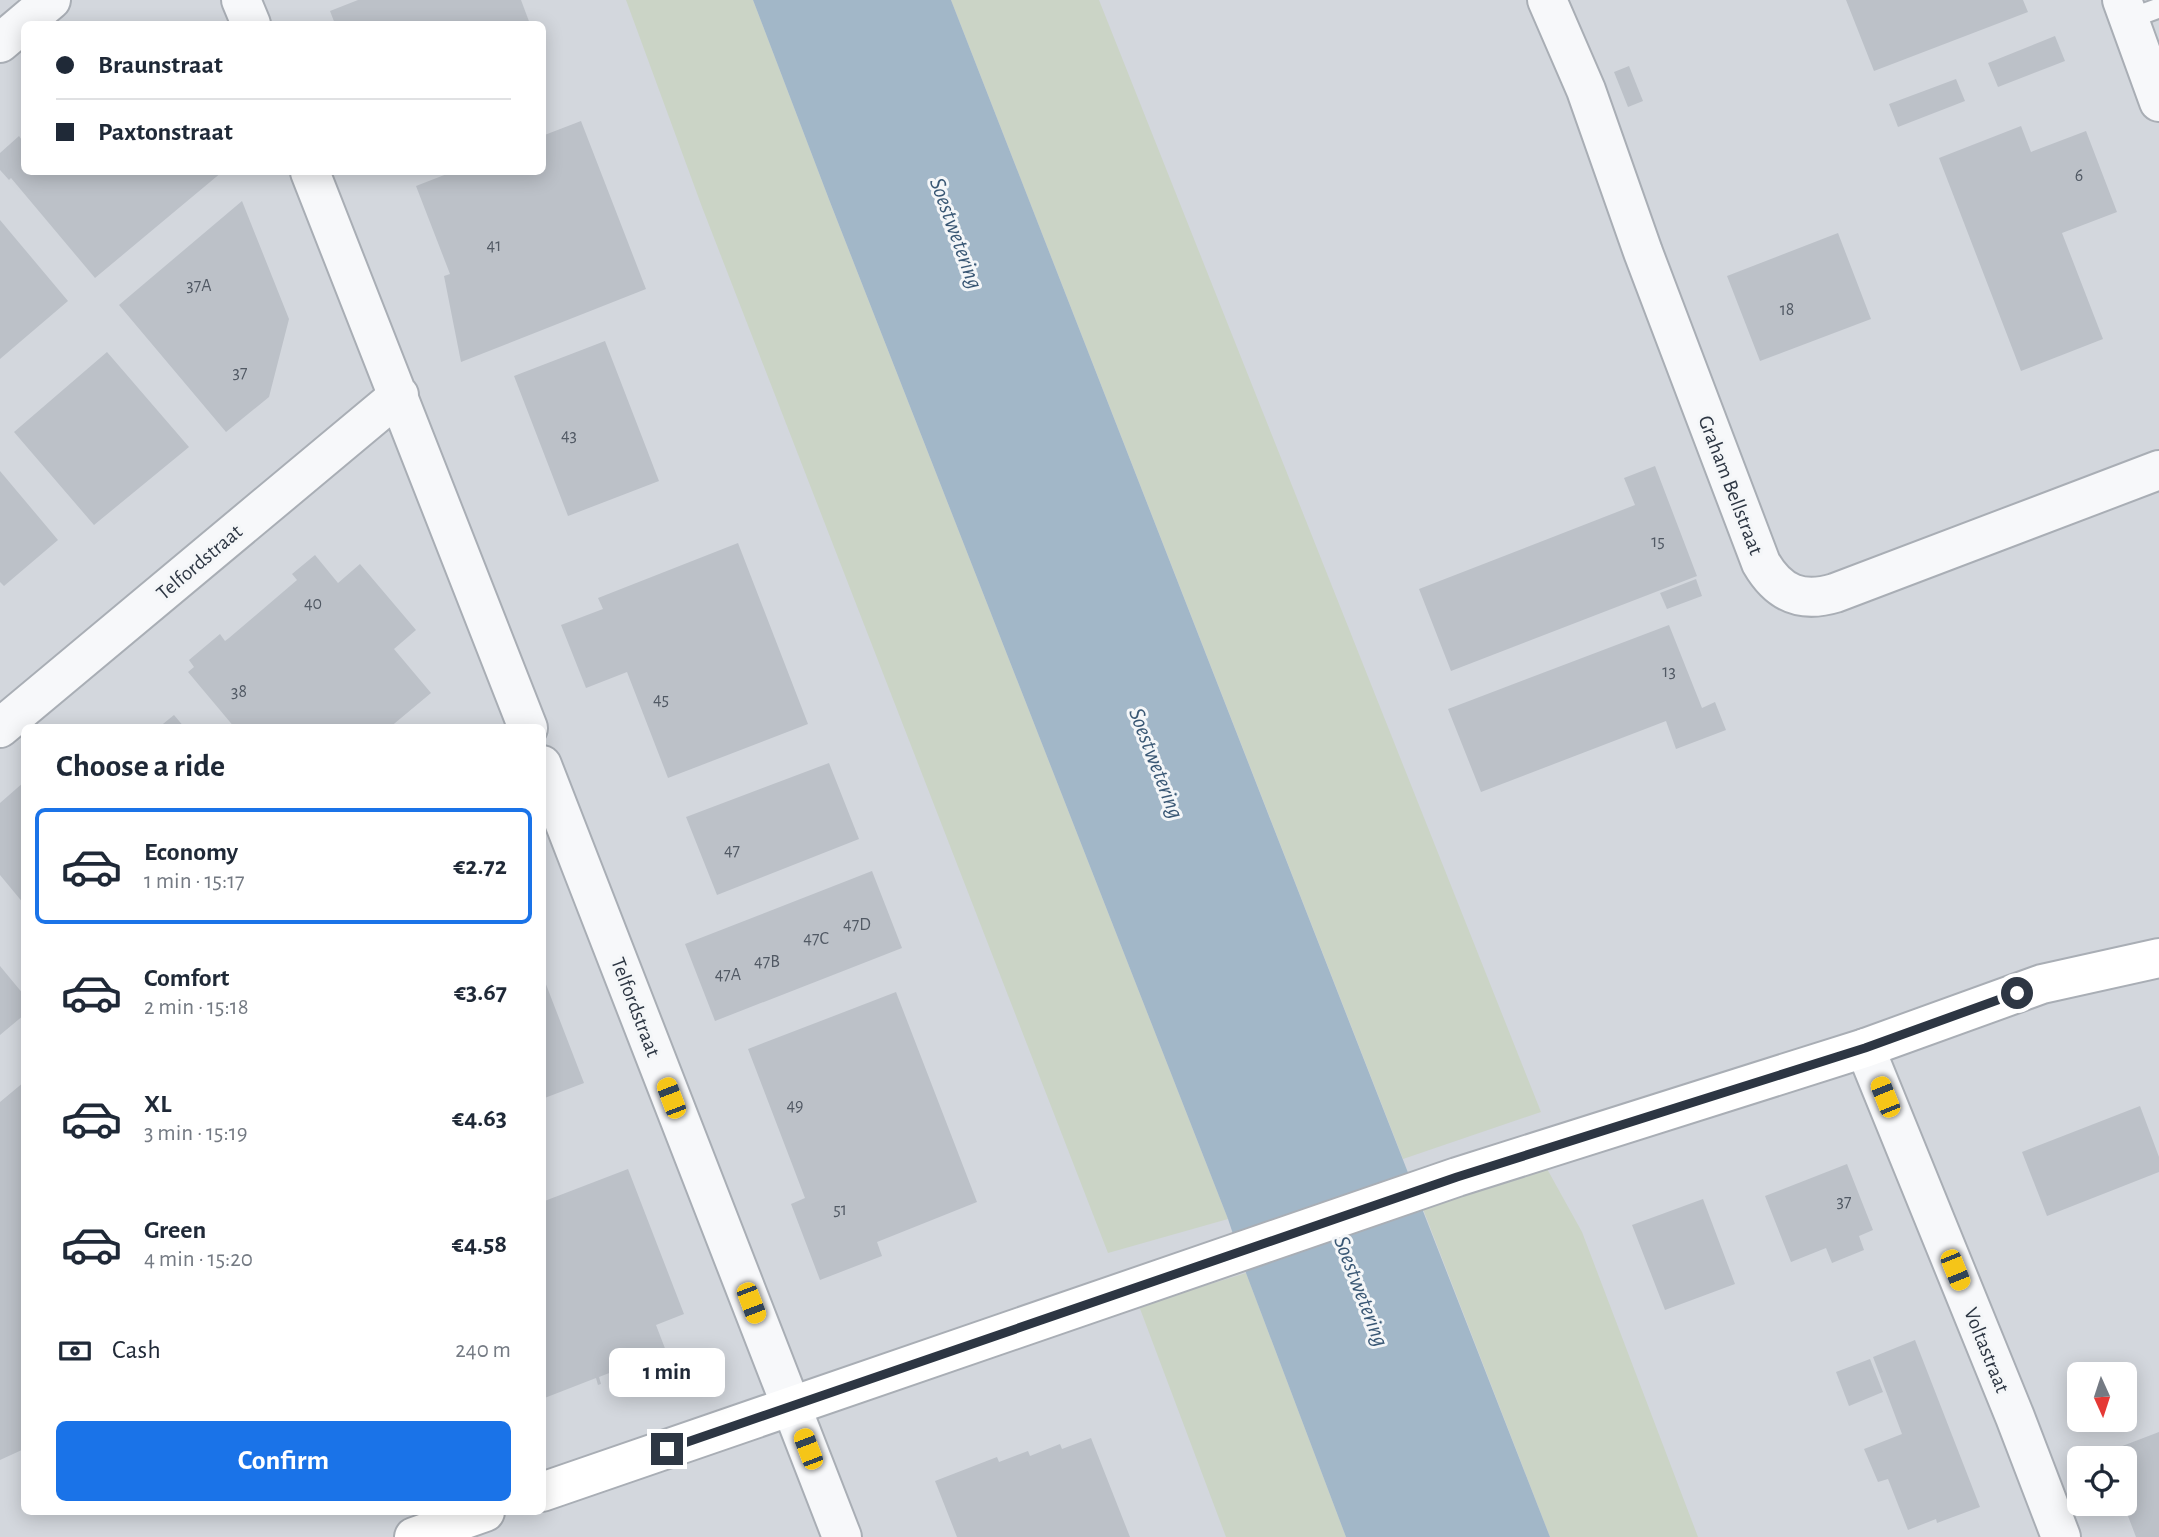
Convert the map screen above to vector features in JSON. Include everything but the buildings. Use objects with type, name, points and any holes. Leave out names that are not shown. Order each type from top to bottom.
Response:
[{"type":"street","points":[[26,21],[51,0]]},
{"type":"street","name":"Graham Bellstraat","points":[[1547,0],[1586,90],[1643,252],[1761,563],[1780,587],[1792,594],[1808,598],[1835,593],[2159,470]]},
{"type":"street","points":[[2137,9],[2159,102]]},
{"type":"street","points":[[0,43],[21,25]]},
{"type":"street","points":[[311,175],[526,724]]},
{"type":"street","name":"Telfordstraat","points":[[0,729],[399,395]]},
{"type":"street","name":"Telfordstraat","points":[[546,775],[842,1537]]},
{"type":"street","points":[[546,1491],[1457,1177],[1865,1048],[2042,984],[2159,958]]},
{"type":"street","name":"Voltastraat","points":[[1865,1048],[2010,1405],[2060,1537]]},
{"type":"street","points":[[414,1537],[476,1515]]},
{"type":"shaded area","points":[[0,0],[2159,0],[2159,1537],[0,1537]]},
{"type":"green space","points":[[626,0],[753,0],[1228,1219],[1108,1253],[702,207]]},
{"type":"green space","points":[[951,0],[1099,0],[1541,1112],[1403,1159]]},
{"type":"green space","points":[[1546,1167],[1582,1232],[1698,1537],[1550,1537],[1423,1209]]},
{"type":"green space","points":[[1246,1273],[1346,1537],[1226,1537],[1139,1306]]},
{"type":"water","name":"Soestwetering","points":[[753,0],[951,0],[1550,1537],[1346,1537],[1228,1219]]},
{"type":"route","points":[[667,1449],[1457,1177],[1865,1048],[2017,993]]}]
